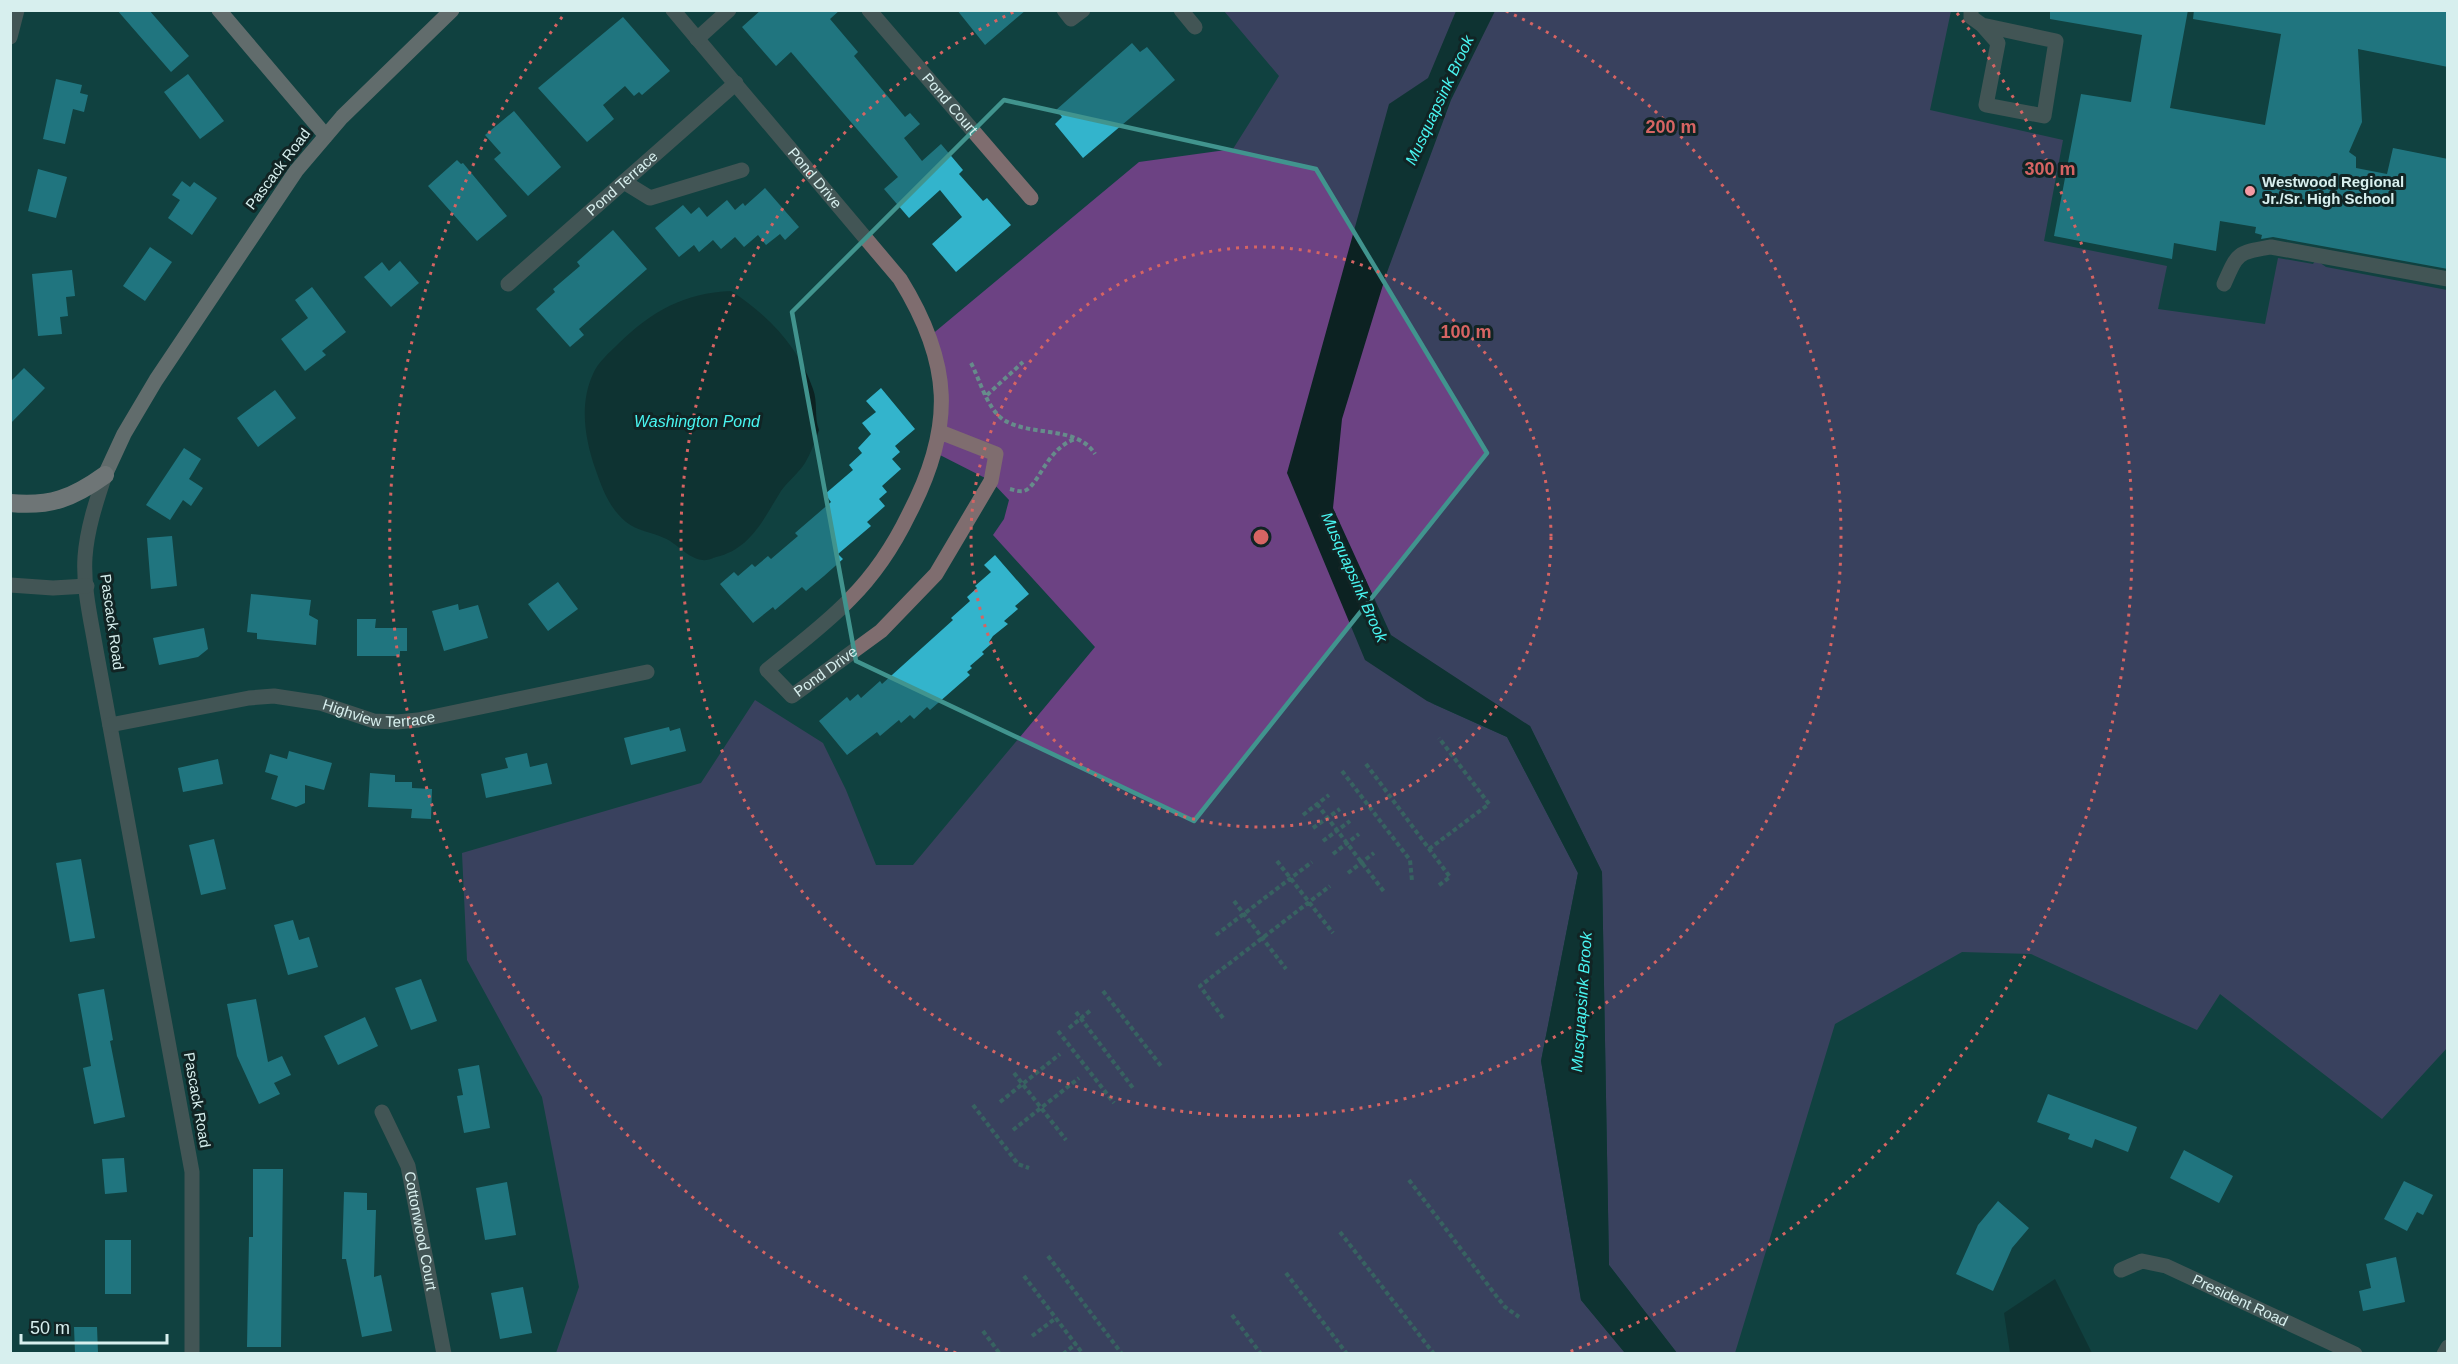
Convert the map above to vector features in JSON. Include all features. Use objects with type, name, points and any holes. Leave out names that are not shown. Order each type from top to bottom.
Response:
[{"type":"highway","points":[[10,503],[29,505],[59,501],[105,476]]},
{"type":"main road","points":[[219,10],[326,136]]},
{"type":"main road","name":"Pascack Road","points":[[105,476],[124,434],[156,380],[296,171],[326,136],[452,10]]},
{"type":"street","points":[[10,37],[17,10]]},
{"type":"street","name":"Pond Drive","points":[[673,10],[900,279],[918,308],[930,336],[938,365],[941,399],[940,432],[936,453],[921,491],[900,533],[877,567],[851,598],[767,670],[792,696],[881,631],[936,574],[991,481],[996,454],[940,432]]},
{"type":"street","points":[[697,39],[729,10]]},
{"type":"street","name":"Pond Court","points":[[869,10],[1031,198]]},
{"type":"street","points":[[1181,10],[1195,27]]},
{"type":"street","points":[[1971,10],[1971,17],[1982,25],[1998,43],[1986,105],[2044,116],[2056,41],[1982,25]]},
{"type":"street","name":"Pond Terrace","points":[[508,284],[736,83]]},
{"type":"street","points":[[624,182],[650,198],[742,170]]},
{"type":"street","points":[[2224,284],[2235,260],[2243,252],[2271,248],[2448,279]]},
{"type":"street","name":"Pascack Road","points":[[105,476],[88,533],[85,560],[87,586],[110,725],[192,1172],[192,1353]]},
{"type":"street","points":[[10,585],[53,588],[87,586]]},
{"type":"street","name":"Highview Terrace","points":[[110,725],[249,698],[274,696],[320,703],[374,721],[418,720],[647,672]]},
{"type":"street","name":"Cottonwood Court","points":[[382,1112],[408,1166],[444,1353]]},
{"type":"street","name":"President Road","points":[[2121,1270],[2142,1261],[2166,1266],[2355,1353]]},
{"type":"street","points":[[2444,1353],[2448,1347]]},
{"type":"path","points":[[987,394],[1023,362]]},
{"type":"path","points":[[971,363],[993,407],[1004,420],[1016,425],[1075,438],[1083,441],[1095,454]]},
{"type":"path","points":[[1010,489],[1021,492],[1028,489],[1053,453],[1064,443],[1075,438]]},
{"type":"path","points":[[1429,849],[1489,804],[1439,738]]},
{"type":"path","points":[[1366,764],[1450,877],[1438,886]]},
{"type":"path","points":[[1342,771],[1410,860],[1412,882]]},
{"type":"path","points":[[1303,815],[1329,795]]},
{"type":"path","points":[[1317,804],[1384,893]]},
{"type":"path","points":[[1312,828],[1340,809]]},
{"type":"path","points":[[1323,842],[1350,821]]},
{"type":"path","points":[[1333,854],[1359,834]]},
{"type":"path","points":[[1348,873],[1374,853]]},
{"type":"path","points":[[1277,861],[1333,933]]},
{"type":"path","points":[[1216,935],[1312,862]]},
{"type":"path","points":[[1223,1018],[1200,986],[1330,886]]},
{"type":"path","points":[[1234,901],[1286,969]]},
{"type":"path","points":[[1103,991],[1161,1066]]},
{"type":"path","points":[[1069,1028],[1091,1010]]},
{"type":"path","points":[[1076,1012],[1133,1088]]},
{"type":"path","points":[[1058,1031],[1114,1103]]},
{"type":"path","points":[[1000,1102],[1060,1054]]},
{"type":"path","points":[[1014,1073],[1066,1140]]},
{"type":"path","points":[[1013,1130],[1079,1078]]},
{"type":"path","points":[[973,1105],[1018,1164],[1029,1168]]},
{"type":"path","points":[[1409,1180],[1499,1300],[1520,1317]]},
{"type":"path","points":[[1340,1232],[1434,1353]]},
{"type":"path","points":[[1048,1256],[1122,1353]]},
{"type":"path","points":[[1286,1273],[1347,1353]]},
{"type":"path","points":[[1024,1275],[1083,1353]]},
{"type":"path","points":[[1232,1315],[1262,1353]]},
{"type":"path","points":[[1032,1336],[1056,1318]]},
{"type":"path","points":[[983,1331],[1000,1353]]},
{"type":"path","points":[[1063,1353],[1076,1344]]},
{"type":"highlighted area","points":[[1004,100],[1316,169],[1487,453],[1194,821],[856,661],[792,312]]},
{"type":"shaded area","points":[[1224,11],[1951,11],[1930,110],[2063,140],[2044,241],[2167,266],[2158,309],[2265,324],[2278,258],[2313,264],[2316,260],[2326,267],[2447,290],[2447,1048],[2382,1119],[2220,994],[2197,1030],[2031,954],[1962,952],[1835,1024],[1735,1353],[1677,1353],[1609,1265],[1602,872],[1530,726],[1431,703],[1507,737],[1578,873],[1541,1061],[1581,1300],[1625,1353],[556,1353],[579,1287],[542,1097],[467,960],[462,853],[701,783],[755,700],[823,743],[846,790],[876,865],[913,865],[1095,647],[993,535],[1004,519],[1009,500],[991,481],[936,453],[941,422],[930,336],[1139,162],[1233,149],[1279,76]]},
{"type":"water","name":"Musquapsink Brook","points":[[1456,11],[1495,11],[1451,100],[1386,275],[1342,419],[1333,508],[1391,635],[1530,726],[1602,872],[1609,1265],[1677,1353],[1625,1353],[1581,1300],[1541,1061],[1578,873],[1507,737],[1427,701],[1365,660],[1287,473],[1389,104],[1428,78]]},
{"type":"water","name":"Washington Pond","points":[[731,291],[770,321],[791,346],[807,374],[814,394],[819,430],[805,463],[781,491],[755,531],[739,547],[705,560],[692,557],[664,538],[630,525],[615,510],[600,483],[591,457],[585,421],[586,397],[593,374],[604,357],[644,322],[670,306],[698,295]]},
{"type":"water","points":[[2055,1279],[2092,1353],[2010,1353],[2004,1313]]},
{"type":"building","points":[[117,10],[149,10],[189,56],[171,72]]},
{"type":"building","points":[[761,10],[840,10],[830,19],[858,52],[854,56],[905,117],[910,113],[920,124],[904,138],[922,161],[941,144],[963,170],[959,174],[983,201],[987,198],[1011,225],[956,272],[932,244],[962,217],[940,190],[909,218],[884,189],[898,177],[791,52],[776,66],[742,27]]},
{"type":"building","points":[[957,10],[1026,10],[985,45]]},
{"type":"building","name":"Westwood Regional Jr./Sr. High School","points":[[2050,10],[2188,10],[2170,108],[2265,125],[2281,34],[2193,19],[2194,10],[2448,10],[2448,67],[2358,49],[2362,122],[2349,152],[2356,157],[2356,168],[2387,174],[2393,148],[2448,159],[2448,269],[2273,237],[2261,239],[2262,235],[2255,233],[2256,227],[2220,221],[2216,251],[2174,243],[2172,259],[2054,236],[2081,94],[2131,102],[2142,35],[2050,19]]},
{"type":"building","points":[[623,17],[670,71],[642,95],[639,92],[634,96],[625,86],[603,105],[614,119],[587,142],[538,88]]},
{"type":"building","points":[[1132,43],[1140,52],[1147,47],[1175,80],[1083,158],[1055,124],[1062,117],[1056,110]]},
{"type":"building","points":[[188,74],[224,121],[200,139],[164,92]]},
{"type":"building","points":[[56,79],[82,85],[80,93],[88,95],[84,112],[73,109],[65,144],[43,139]]},
{"type":"building","points":[[514,111],[561,167],[528,196],[494,159],[501,153],[485,135]]},
{"type":"building","points":[[457,160],[463,163],[507,216],[477,241],[428,186]]},
{"type":"building","points":[[38,169],[67,177],[56,218],[28,211]]},
{"type":"building","points":[[182,181],[190,187],[194,182],[217,198],[192,235],[168,218],[180,200],[172,195]]},
{"type":"building","points":[[765,188],[799,227],[785,240],[780,234],[766,245],[758,235],[744,247],[735,237],[721,249],[713,240],[699,252],[694,245],[679,257],[655,228],[683,205],[691,214],[699,207],[707,217],[727,200],[735,210],[743,203],[745,206]]},
{"type":"building","points":[[613,230],[647,269],[579,329],[584,335],[570,347],[536,309],[555,292],[553,289],[580,266],[577,262]]},
{"type":"building","points":[[150,247],[172,262],[145,301],[123,286]]},
{"type":"building","points":[[400,261],[419,283],[391,307],[364,277],[382,262],[389,271]]},
{"type":"building","points":[[72,270],[75,296],[66,297],[68,316],[60,317],[62,334],[38,336],[32,274]]},
{"type":"building","points":[[312,287],[346,332],[322,351],[326,355],[305,371],[281,339],[308,318],[295,300]]},
{"type":"building","points":[[24,368],[45,388],[10,424],[10,382]]},
{"type":"building","points":[[881,388],[915,429],[895,446],[900,452],[892,459],[901,469],[882,486],[887,492],[879,499],[885,506],[867,522],[871,526],[838,554],[843,559],[824,576],[806,591],[802,587],[775,610],[773,607],[753,623],[720,584],[734,572],[738,576],[752,564],[755,567],[768,556],[771,559],[798,536],[795,533],[831,502],[825,494],[853,470],[849,465],[862,453],[858,448],[871,434],[862,423],[876,412],[866,401]]},
{"type":"building","points":[[275,390],[296,418],[258,447],[237,418]]},
{"type":"building","points":[[184,448],[201,459],[189,479],[203,488],[191,506],[183,500],[170,520],[146,505]]},
{"type":"building","points":[[172,536],[177,586],[151,589],[147,538]]},
{"type":"building","points":[[995,555],[1029,594],[1015,606],[1018,609],[1004,621],[1008,624],[993,636],[989,642],[991,644],[982,652],[984,654],[970,666],[972,668],[967,672],[970,675],[930,710],[927,707],[914,719],[910,715],[901,723],[899,720],[880,736],[877,732],[847,755],[819,721],[847,697],[850,701],[858,694],[861,698],[880,681],[882,684],[953,620],[951,618],[970,601],[967,597],[977,588],[975,586],[991,572],[984,565]]},
{"type":"building","points":[[558,582],[578,609],[548,631],[528,604]]},
{"type":"building","points":[[251,594],[311,600],[309,615],[318,620],[316,645],[257,639],[257,633],[247,632]]},
{"type":"building","points":[[458,604],[459,610],[478,605],[488,638],[444,651],[432,611]]},
{"type":"building","points":[[357,619],[376,619],[375,628],[407,628],[407,651],[400,651],[400,656],[357,656]]},
{"type":"building","points":[[204,628],[208,649],[198,657],[159,665],[153,638]]},
{"type":"building","points":[[669,727],[670,731],[680,728],[686,751],[631,765],[624,738]]},
{"type":"building","points":[[289,751],[332,763],[324,790],[305,785],[305,803],[296,807],[271,799],[278,776],[265,772],[270,754],[287,759]]},
{"type":"building","points":[[527,753],[530,767],[547,763],[552,784],[486,798],[481,774],[508,768],[505,758]]},
{"type":"building","points":[[218,759],[223,784],[183,792],[178,768]]},
{"type":"building","points":[[370,773],[395,775],[395,782],[412,782],[412,788],[432,789],[431,819],[411,818],[412,809],[368,807]]},
{"type":"building","points":[[214,839],[226,889],[201,895],[189,845]]},
{"type":"building","points":[[81,859],[95,938],[70,942],[56,863]]},
{"type":"building","points":[[293,920],[299,940],[309,937],[318,967],[288,975],[274,925]]},
{"type":"building","points":[[421,979],[437,1021],[411,1030],[395,988]]},
{"type":"building","points":[[104,989],[113,1040],[110,1041],[125,1117],[94,1124],[83,1068],[91,1066],[78,994]]},
{"type":"building","points":[[256,999],[268,1062],[282,1056],[291,1075],[274,1083],[280,1094],[259,1104],[237,1056],[227,1004]]},
{"type":"building","points":[[365,1017],[378,1046],[338,1065],[324,1036]]},
{"type":"building","points":[[479,1065],[490,1128],[464,1133],[457,1096],[463,1095],[458,1069]]},
{"type":"building","points":[[2048,1094],[2137,1127],[2128,1152],[2095,1139],[2092,1148],[2068,1139],[2070,1134],[2037,1122]]},
{"type":"building","points":[[2184,1150],[2233,1176],[2219,1203],[2170,1178]]},
{"type":"building","points":[[124,1158],[127,1192],[105,1194],[102,1159]]},
{"type":"building","points":[[253,1169],[283,1169],[281,1347],[247,1347],[249,1237],[253,1237]]},
{"type":"building","points":[[2404,1181],[2433,1195],[2423,1215],[2417,1212],[2407,1231],[2384,1219]]},
{"type":"building","points":[[507,1182],[516,1235],[485,1240],[476,1188]]},
{"type":"building","points":[[344,1192],[367,1193],[367,1210],[376,1210],[374,1277],[381,1275],[392,1331],[362,1337],[346,1259],[342,1259]]},
{"type":"building","points":[[1998,1201],[2029,1228],[2012,1248],[1993,1291],[1956,1274],[1978,1225]]},
{"type":"building","points":[[105,1240],[131,1240],[131,1294],[105,1294]]},
{"type":"building","points":[[2396,1257],[2405,1302],[2363,1311],[2359,1291],[2371,1288],[2366,1264]]},
{"type":"building","points":[[523,1287],[532,1333],[500,1339],[491,1293]]},
{"type":"building","points":[[74,1327],[97,1327],[98,1353],[75,1353]]},
{"type":"place","name":"Westwood Regional Jr./Sr. High School","points":[[2250,191]]}]
